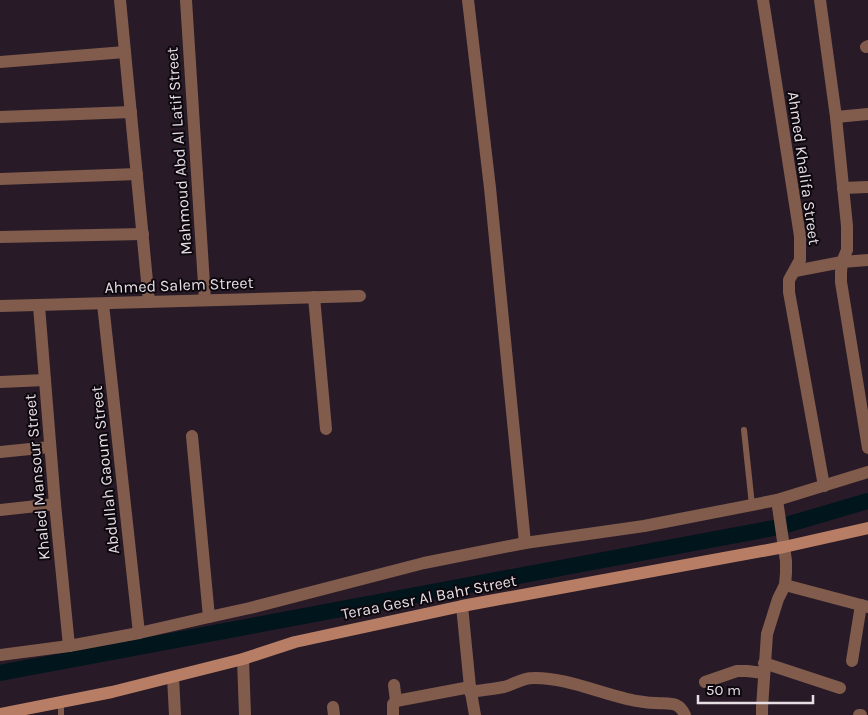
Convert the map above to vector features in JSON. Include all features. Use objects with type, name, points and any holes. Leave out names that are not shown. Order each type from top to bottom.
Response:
[{"type":"street","points":[[120,0],[149,302]]},
{"type":"street","name":"Mahmoud Abd Al Latif Street","points":[[186,0],[205,300]]},
{"type":"street","points":[[468,0],[490,188],[525,543]]},
{"type":"street","name":"Ahmed Khalifa Street","points":[[763,0],[800,236],[800,260],[789,280],[789,292],[824,486]]},
{"type":"street","points":[[820,0],[836,117],[848,239],[847,250],[842,262],[841,282],[868,448]]},
{"type":"street","points":[[0,62],[125,52]]},
{"type":"street","points":[[0,117],[131,112]]},
{"type":"street","points":[[836,117],[868,114]]},
{"type":"street","points":[[0,179],[137,174]]},
{"type":"street","points":[[843,188],[868,187]]},
{"type":"street","points":[[0,237],[142,234]]},
{"type":"street","points":[[795,271],[842,262],[868,260]]},
{"type":"street","name":"Ahmed Salem Street","points":[[0,306],[360,296]]},
{"type":"street","points":[[314,297],[326,429]]},
{"type":"street","name":"Abdullah Gaoum Street","points":[[103,304],[139,633]]},
{"type":"street","name":"Khaled Mansour Street","points":[[39,306],[69,646]]},
{"type":"street","points":[[0,382],[45,380]]},
{"type":"street","points":[[192,436],[209,617]]},
{"type":"street","points":[[0,452],[50,447]]},
{"type":"street","name":"Teraa Gesr Al Bahr Street","points":[[0,656],[139,633],[250,608],[424,563],[525,543],[644,526],[752,504],[778,505],[824,486],[868,472]]},
{"type":"street","points":[[0,510],[55,504]]},
{"type":"street","points":[[762,715],[767,634],[778,599],[785,585],[786,561],[778,505]]},
{"type":"street","name":"Teraa Gesr Al Bahr Street","points":[[0,714],[112,692],[244,659],[294,642],[462,606],[868,528]]},
{"type":"street","points":[[785,585],[865,606],[852,661]]},
{"type":"street","points":[[462,606],[470,689],[475,715]]},
{"type":"street","points":[[244,659],[245,715]]},
{"type":"street","points":[[705,682],[737,671],[764,668],[840,688]]},
{"type":"street","points":[[173,677],[175,715]]},
{"type":"street","points":[[396,700],[470,689],[504,687],[524,679],[534,678],[549,679],[648,703],[677,704],[682,707],[685,715]]},
{"type":"street","points":[[392,715],[393,704],[396,700],[394,685]]},
{"type":"lane","points":[[744,430],[752,504]]},
{"type":"lane","points":[[61,701],[61,715]]},
{"type":"waterway","points":[[0,673],[779,527],[868,501]]}]
